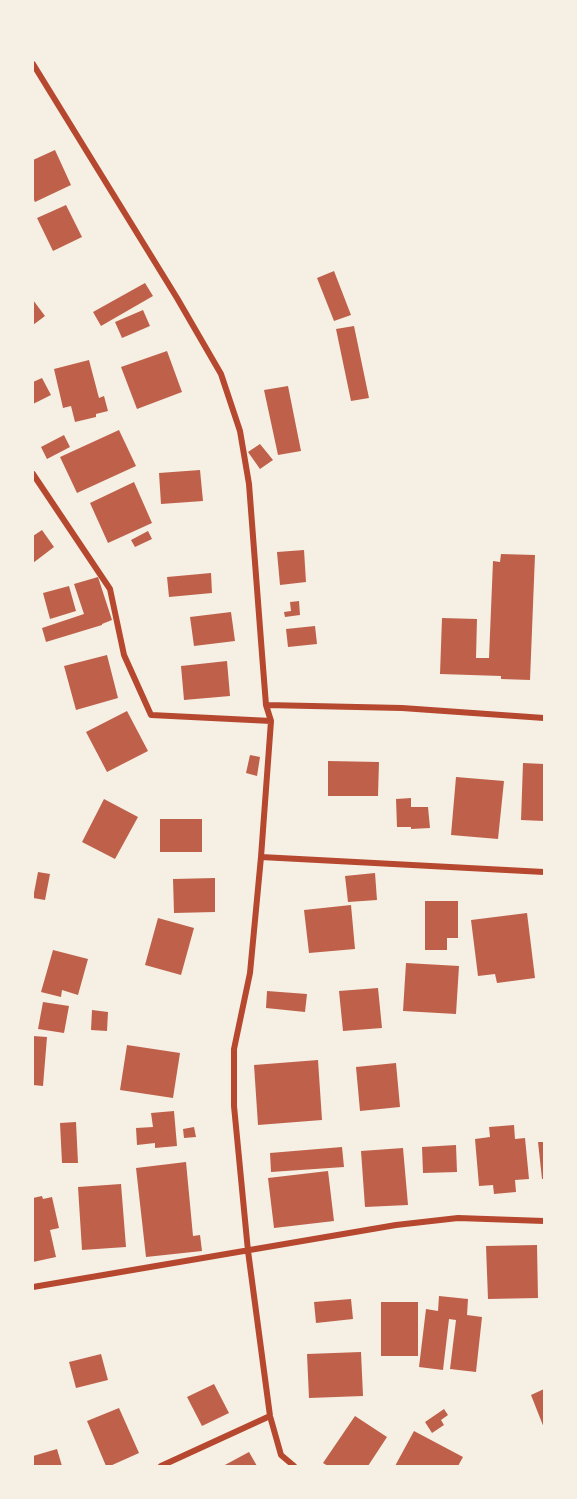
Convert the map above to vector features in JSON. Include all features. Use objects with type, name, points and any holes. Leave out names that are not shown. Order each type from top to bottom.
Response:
[{"type":"street","points":[[33,64],[221,374],[240,431],[249,484],[266,705],[271,721],[250,973],[234,1049],[234,1106],[248,1251],[270,1416],[281,1455],[294,1466]]},
{"type":"street","points":[[33,474],[110,589],[124,655],[151,715],[271,721]]},
{"type":"street","points":[[266,705],[402,708],[544,718]]},
{"type":"street","points":[[261,858],[544,872]]},
{"type":"street","points":[[33,1287],[396,1225],[458,1218],[544,1221]]},
{"type":"street","points":[[161,1466],[270,1416]]},
{"type":"building","points":[[55,150],[71,185],[35,202],[33,198],[33,160]]},
{"type":"building","points":[[66,205],[82,237],[53,251],[37,218]]},
{"type":"building","points":[[334,271],[351,315],[334,321],[317,278]]},
{"type":"building","points":[[145,283],[153,296],[101,326],[93,312]]},
{"type":"building","points":[[33,300],[45,316],[33,325]]},
{"type":"building","points":[[143,310],[150,326],[122,338],[115,322]]},
{"type":"building","points":[[354,326],[369,398],[351,401],[336,329]]},
{"type":"building","points":[[167,351],[182,392],[137,409],[121,367]]},
{"type":"building","points":[[89,360],[99,398],[104,396],[108,411],[96,414],[96,417],[75,422],[71,406],[63,408],[54,369]]},
{"type":"building","points":[[42,378],[51,395],[33,404],[33,382]]},
{"type":"building","points":[[288,386],[301,451],[278,455],[264,390]]},
{"type":"building","points":[[119,430],[136,466],[77,493],[60,457]]},
{"type":"building","points":[[64,435],[70,447],[47,459],[41,447]]},
{"type":"building","points":[[260,444],[273,460],[260,469],[248,452]]},
{"type":"building","points":[[200,470],[203,501],[161,504],[159,473]]},
{"type":"building","points":[[134,482],[152,523],[108,543],[90,503]]},
{"type":"building","points":[[42,530],[54,547],[33,563],[33,536]]},
{"type":"building","points":[[148,531],[152,539],[135,547],[131,540]]},
{"type":"building","points":[[304,550],[306,582],[280,585],[277,552]]},
{"type":"building","points":[[501,554],[535,555],[530,680],[501,679],[501,676],[440,674],[442,618],[477,619],[476,658],[489,658],[493,561],[500,562]]},
{"type":"building","points":[[211,573],[212,593],[169,597],[167,577]]},
{"type":"building","points":[[98,577],[112,620],[46,642],[42,628],[84,614],[74,584]]},
{"type":"building","points":[[69,586],[76,611],[50,619],[43,593]]},
{"type":"building","points":[[299,601],[300,615],[285,617],[284,612],[291,611],[290,602]]},
{"type":"building","points":[[231,612],[235,641],[194,646],[190,617]]},
{"type":"building","points":[[315,626],[317,644],[288,647],[286,629]]},
{"type":"building","points":[[107,655],[118,698],[76,710],[64,666]]},
{"type":"building","points":[[227,661],[230,696],[184,700],[181,666]]},
{"type":"building","points":[[127,711],[148,751],[107,772],[86,732]]},
{"type":"building","points":[[250,755],[260,757],[257,776],[246,773]]},
{"type":"building","points":[[328,761],[379,762],[378,796],[328,796]]},
{"type":"building","points":[[523,763],[544,764],[544,821],[521,820]]},
{"type":"building","points":[[456,777],[504,781],[498,839],[451,835]]},
{"type":"building","points":[[411,798],[411,807],[428,807],[430,828],[397,827],[396,799]]},
{"type":"building","points":[[104,799],[138,817],[115,859],[82,842]]},
{"type":"building","points":[[160,819],[202,819],[202,852],[160,852]]},
{"type":"building","points":[[38,872],[50,874],[45,900],[33,898]]},
{"type":"building","points":[[375,873],[377,900],[348,902],[345,876]]},
{"type":"building","points":[[215,878],[215,912],[174,913],[173,879]]},
{"type":"building","points":[[425,901],[458,901],[458,938],[447,938],[447,950],[425,950]]},
{"type":"building","points":[[351,905],[355,949],[309,953],[304,910]]},
{"type":"building","points":[[527,913],[535,978],[497,983],[495,974],[478,976],[471,920]]},
{"type":"building","points":[[158,918],[194,928],[181,975],[145,965]]},
{"type":"building","points":[[53,950],[88,959],[78,995],[62,990],[61,997],[41,992]]},
{"type":"building","points":[[406,963],[459,966],[456,1014],[403,1011]]},
{"type":"building","points":[[378,988],[382,1028],[343,1031],[339,991]]},
{"type":"building","points":[[267,991],[307,994],[305,1012],[266,1008]]},
{"type":"building","points":[[43,1002],[69,1006],[64,1033],[38,1029]]},
{"type":"building","points":[[92,1010],[108,1012],[107,1031],[91,1030]]},
{"type":"building","points":[[33,1036],[47,1037],[43,1086],[33,1085]]},
{"type":"building","points":[[127,1045],[180,1053],[173,1098],[120,1090]]},
{"type":"building","points":[[318,1060],[322,1120],[258,1125],[254,1065]]},
{"type":"building","points":[[396,1063],[400,1107],[360,1111],[356,1067]]},
{"type":"building","points":[[174,1111],[177,1146],[155,1148],[155,1143],[137,1145],[136,1128],[153,1127],[151,1113]]},
{"type":"building","points":[[76,1122],[78,1163],[62,1163],[60,1123]]},
{"type":"building","points":[[514,1125],[515,1139],[525,1138],[529,1179],[515,1180],[516,1192],[494,1194],[493,1185],[479,1186],[475,1139],[490,1137],[489,1127]]},
{"type":"building","points":[[194,1127],[196,1137],[184,1138],[183,1129]]},
{"type":"building","points":[[538,1142],[544,1142],[544,1179],[542,1179]]},
{"type":"building","points":[[456,1145],[457,1172],[423,1173],[422,1147]]},
{"type":"building","points":[[342,1147],[344,1167],[271,1172],[270,1153]]},
{"type":"building","points":[[403,1148],[408,1205],[365,1207],[361,1151]]},
{"type":"building","points":[[186,1162],[193,1236],[200,1235],[202,1251],[146,1257],[136,1168]]},
{"type":"building","points":[[328,1171],[334,1221],[274,1228],[268,1178]]},
{"type":"building","points":[[121,1184],[126,1247],[82,1250],[78,1187]]},
{"type":"building","points":[[42,1196],[43,1199],[52,1197],[59,1228],[50,1230],[56,1257],[33,1262],[33,1198]]},
{"type":"building","points":[[537,1245],[538,1298],[488,1299],[486,1246]]},
{"type":"building","points":[[439,1296],[468,1299],[467,1315],[482,1317],[476,1372],[450,1369],[456,1320],[449,1319],[443,1370],[419,1367],[426,1309],[438,1311]]},
{"type":"building","points":[[351,1299],[353,1319],[316,1323],[314,1302]]},
{"type":"building","points":[[381,1302],[418,1302],[418,1356],[381,1356]]},
{"type":"building","points":[[361,1352],[363,1396],[309,1398],[307,1354]]},
{"type":"building","points":[[101,1354],[108,1380],[76,1388],[69,1362]]},
{"type":"building","points":[[214,1384],[229,1413],[202,1426],[187,1397]]},
{"type":"building","points":[[544,1389],[544,1428],[531,1395]]},
{"type":"building","points":[[119,1408],[139,1453],[106,1466],[87,1421]]},
{"type":"building","points":[[444,1409],[448,1415],[441,1420],[444,1425],[432,1433],[425,1422]]},
{"type":"building","points":[[355,1416],[387,1437],[368,1466],[328,1466],[323,1463]]},
{"type":"building","points":[[414,1431],[463,1457],[458,1466],[395,1466]]},
{"type":"building","points":[[57,1449],[62,1466],[33,1466],[33,1456]]},
{"type":"building","points":[[249,1452],[257,1466],[223,1466]]}]
